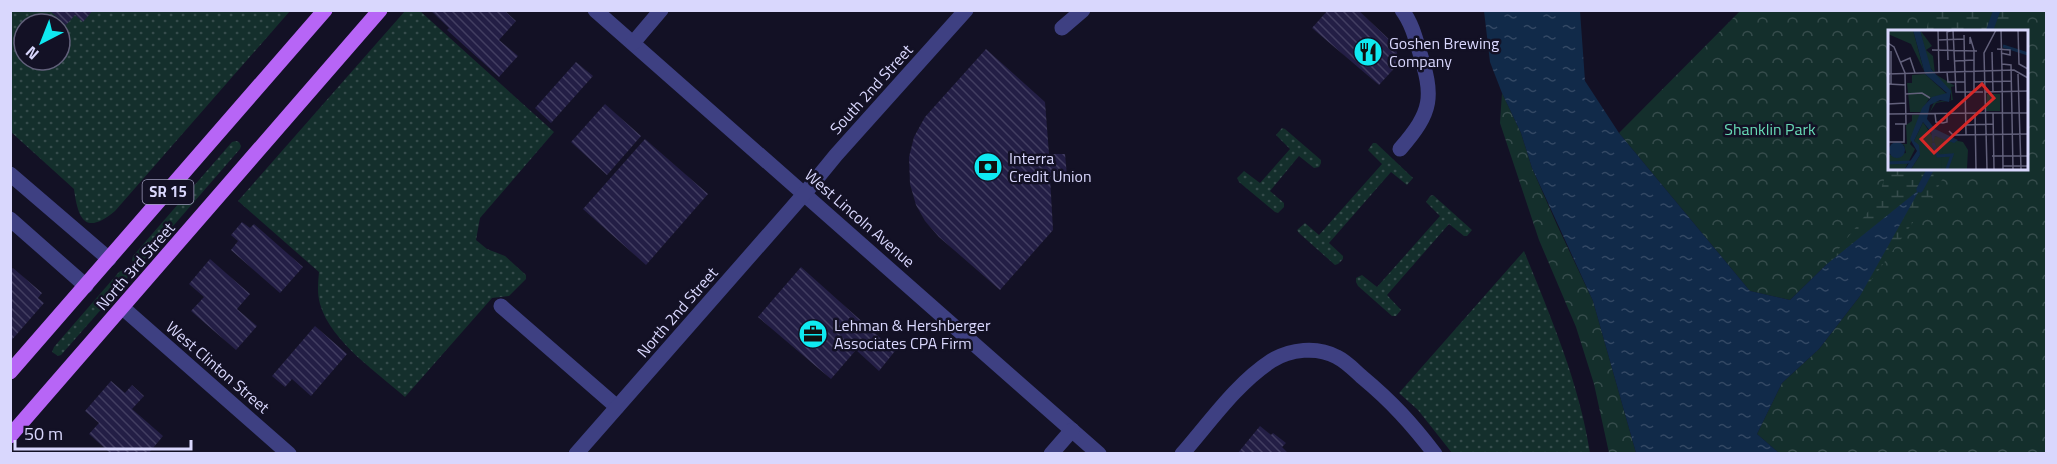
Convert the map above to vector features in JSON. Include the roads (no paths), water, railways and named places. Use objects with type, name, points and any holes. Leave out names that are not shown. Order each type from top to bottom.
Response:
[{"type":"main road","name":"North 3rd Street","points":[[10,372],[325,10]]},
{"type":"main road","name":"North 3rd Street","points":[[10,436],[380,10]]},
{"type":"street","name":"West Lincoln Avenue","points":[[595,10],[1099,453]]},
{"type":"street","points":[[633,43],[661,10]]},
{"type":"street","name":"South 2nd Street","points":[[805,193],[836,155],[966,10]]},
{"type":"street","points":[[1062,28],[1083,10]]},
{"type":"street","points":[[1400,150],[1418,128],[1428,104],[1429,80],[1409,20],[1402,10]]},
{"type":"street","points":[[10,174],[109,259]]},
{"type":"street","name":"North 2nd Street","points":[[576,453],[805,193]]},
{"type":"street","points":[[10,219],[86,286]]},
{"type":"street","points":[[501,306],[617,407]]},
{"type":"street","name":"West Clinton Street","points":[[123,308],[281,451]]},
{"type":"street","points":[[1182,453],[1247,380],[1272,360],[1299,350],[1323,352],[1336,356],[1348,364],[1398,409],[1435,453]]},
{"type":"street","points":[[1051,453],[1072,430]]},
{"type":"water","points":[[1484,11],[1580,11],[1585,81],[1619,133],[1750,291],[1790,300],[1827,264],[1920,189],[1860,296],[1819,349],[1782,383],[1757,434],[1779,453],[1636,453],[1593,301],[1532,168],[1521,133],[1490,62]]},
{"type":"waterway","points":[[1990,30],[1997,10]]},
{"type":"waterway","points":[[1920,189],[1930,170]]},
{"type":"place","name":"Goshen Brewing Company","points":[[1368,52]]},
{"type":"place","name":"Interra Credit Union","points":[[988,167]]},
{"type":"place","name":"Lehman & Hershberger Associates CPA Firm","points":[[813,334]]},
{"type":"park label","name":"Shanklin Park","points":[[1770,129]]}]
